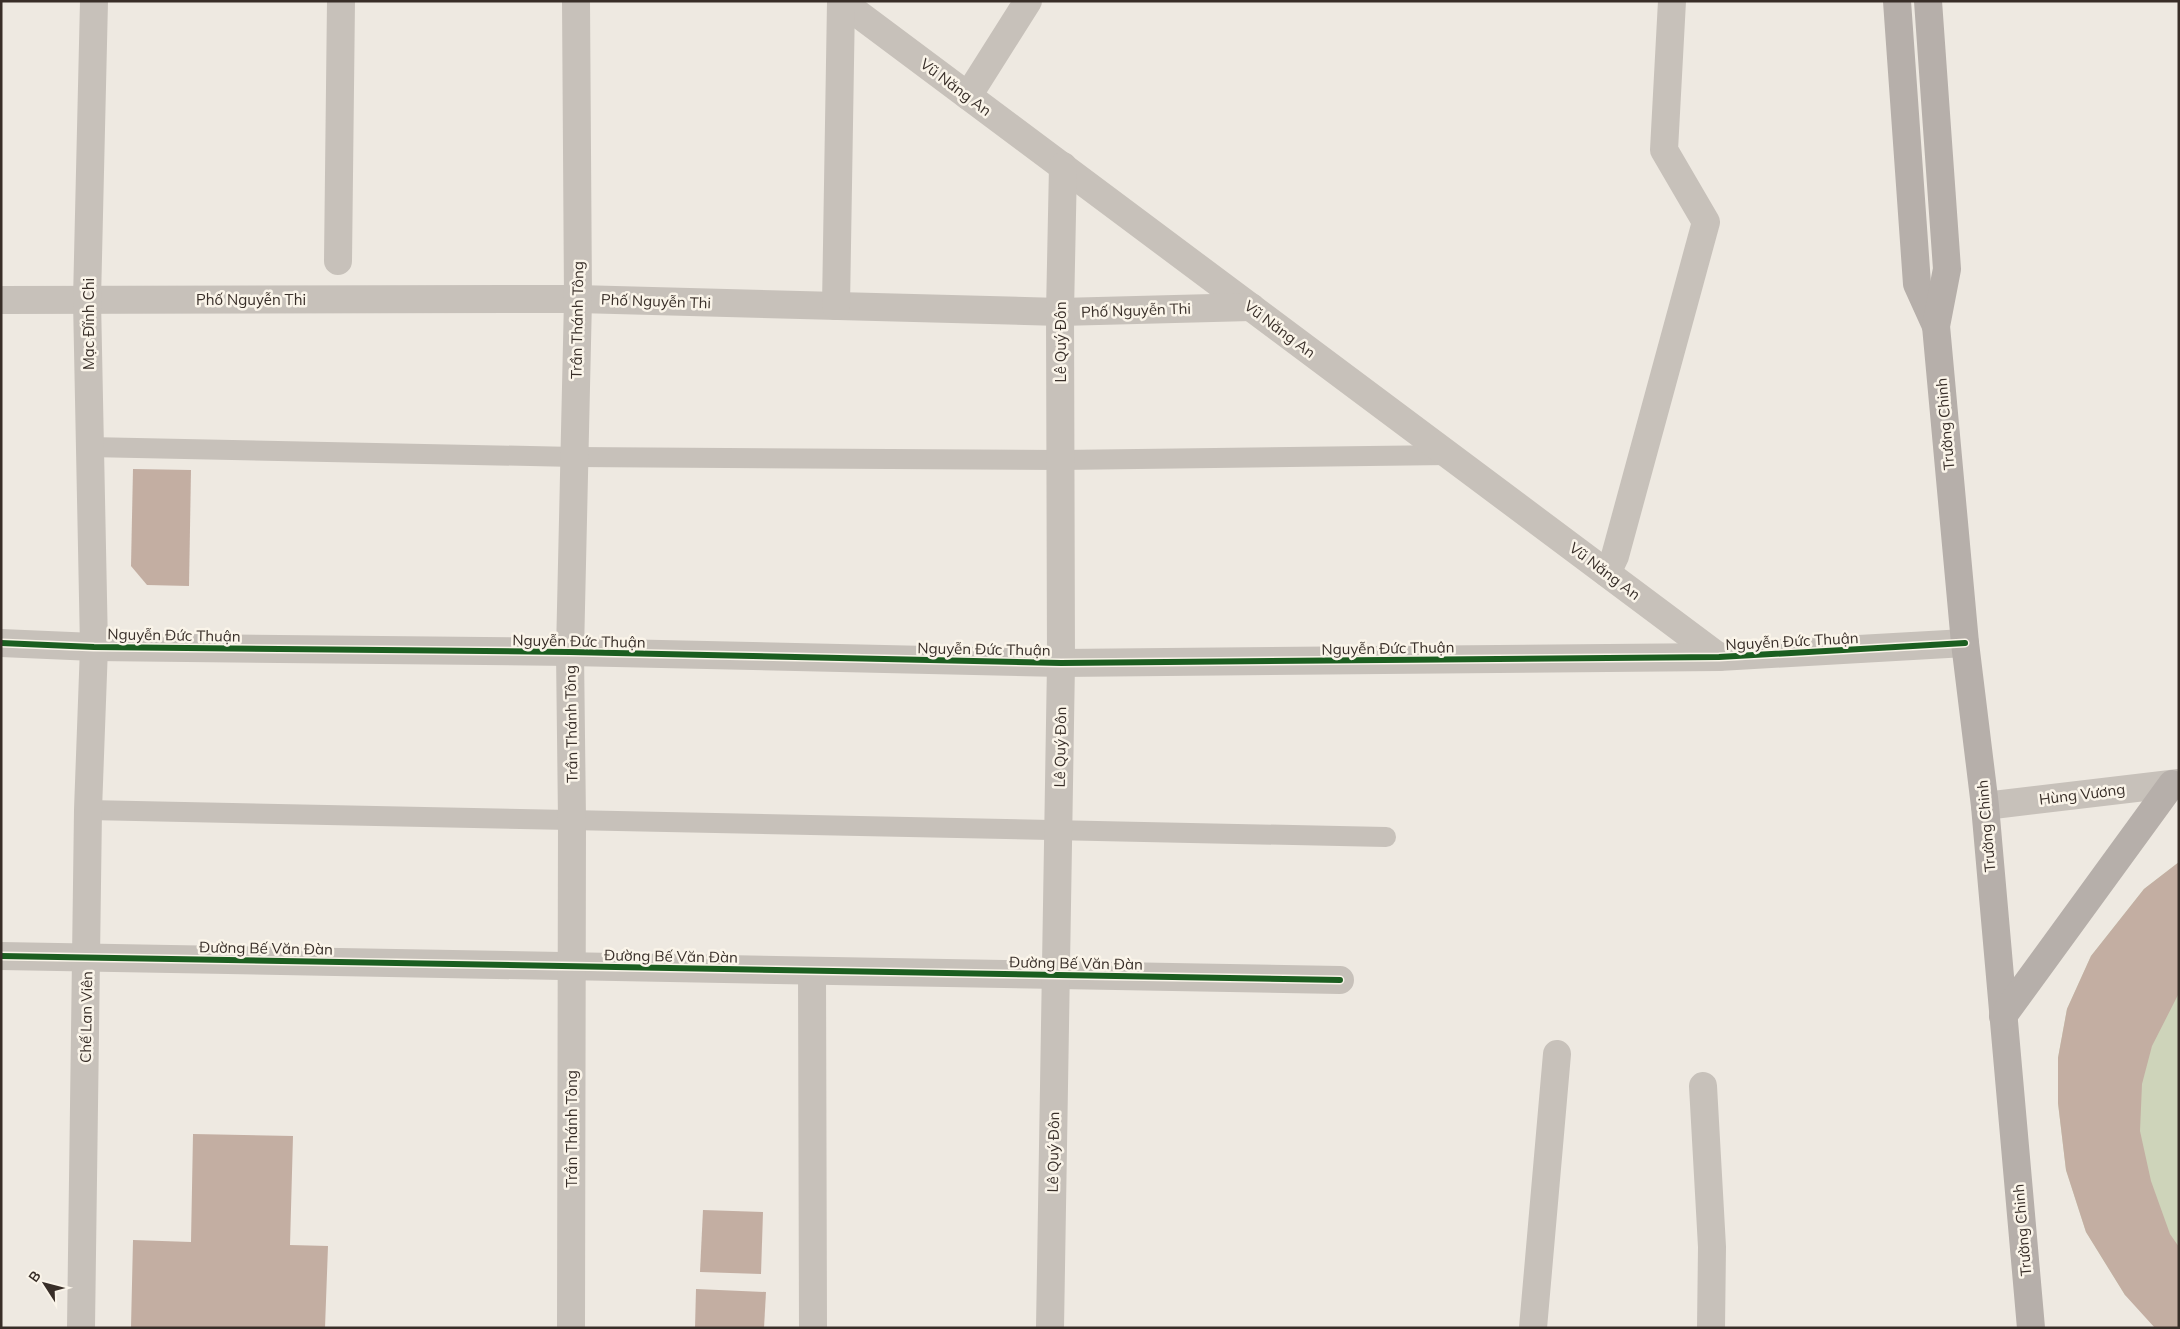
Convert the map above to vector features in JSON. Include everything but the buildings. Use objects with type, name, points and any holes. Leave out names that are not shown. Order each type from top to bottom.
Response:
[{"type":"main road","name":"Trường Chinh","points":[[1896,1],[1917,284],[1936,326]]},
{"type":"main road","name":"Trường Chinh","points":[[1928,1],[1947,269],[1936,326],[1965,644],[1985,806],[2031,1328]]},
{"type":"main road","points":[[2002,1016],[2175,783]]},
{"type":"street","name":"Mạc Đĩnh Chi","points":[[94,1],[87,300],[94,647]]},
{"type":"street","points":[[338,261],[341,1]]},
{"type":"street","name":"Trần Thánh Tông","points":[[570,1328],[572,820],[570,652],[578,299],[576,1]]},
{"type":"street","points":[[968,96],[1028,1]]},
{"type":"street","points":[[1607,573],[1615,556],[1706,222],[1664,150],[1672,1]]},
{"type":"street","points":[[836,306],[841,2]]},
{"type":"street","name":"Vũ Năng An","points":[[841,2],[1719,657]]},
{"type":"street","name":"Lê Quý Đôn","points":[[1050,1328],[1061,663],[1060,312],[1062,166]]},
{"type":"street","name":"Phố Nguyễn Thi","points":[[1,300],[578,299],[1060,312],[1251,307]]},
{"type":"street","name":"Nguyễn Đức Thuận","points":[[1,643],[94,647],[570,652],[1061,663],[1719,657],[1965,644]]},
{"type":"street","name":"Chế Lan Viên","points":[[81,1328],[88,810],[94,647]]},
{"type":"street","name":"Hùng Vương","points":[[1985,806],[2175,783]]},
{"type":"street","name":"Đường Bế Văn Đàn","points":[[1,956],[1340,980]]},
{"type":"street","points":[[812,971],[813,1328]]},
{"type":"street","points":[[1533,1328],[1557,1054]]},
{"type":"street","points":[[1703,1086],[1712,1247],[1711,1328]]},
{"type":"lane","points":[[90,447],[575,457],[1061,460],[1448,454]]},
{"type":"lane","points":[[88,810],[1386,838]]},
{"type":"green space","points":[[2179,862],[2179,1328],[2125,1295],[2086,1232],[2066,1170],[2058,1103],[2058,1058],[2067,1009],[2091,956],[2144,889]]},
{"type":"cycle path","points":[[1,643],[94,647],[570,652],[1061,663],[1719,657],[1965,643]]},
{"type":"cycle path","points":[[1,956],[1340,980]]}]
